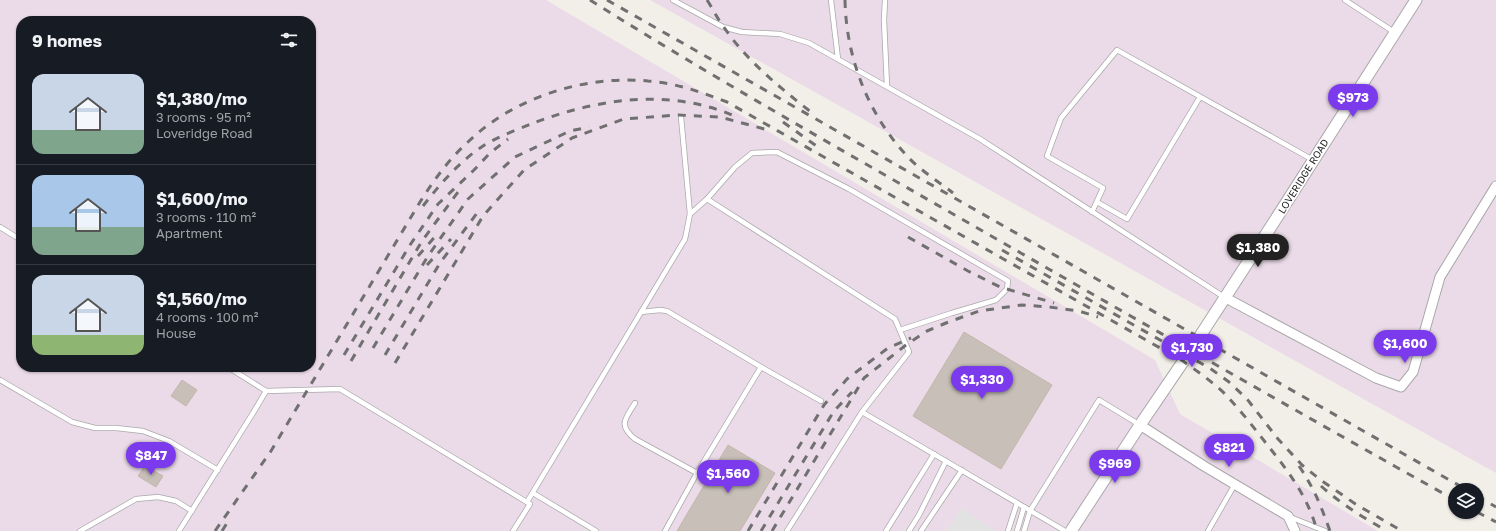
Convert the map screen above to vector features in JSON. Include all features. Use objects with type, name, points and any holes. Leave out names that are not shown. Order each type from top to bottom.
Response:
[{"type":"street","name":"LOVERIDGE ROAD","points":[[1071,531],[1140,424],[1191,350],[1416,0]]},
{"type":"street","points":[[1224,297],[1376,378],[1401,387],[1413,372],[1440,277],[1496,186]]},
{"type":"street","points":[[1140,424],[1288,516],[1295,531]]},
{"type":"lane","points":[[673,0],[723,27],[742,32],[780,34],[809,43],[980,139],[1224,297]]},
{"type":"lane","points":[[831,0],[838,59]]},
{"type":"lane","points":[[885,0],[884,20],[887,86]]},
{"type":"lane","points":[[1345,0],[1395,33]]},
{"type":"lane","points":[[1092,212],[1103,188],[1047,156],[1061,118],[1116,50],[1314,160]]},
{"type":"lane","points":[[1097,202],[1127,219],[1200,97]]},
{"type":"lane","points":[[527,502],[684,239],[690,214],[681,117]]},
{"type":"lane","points":[[690,214],[707,199],[735,167],[752,153],[777,152],[849,189],[1008,281],[1006,289],[996,300],[900,330]]},
{"type":"lane","points":[[707,199],[895,319],[909,352],[862,412],[787,531]]},
{"type":"lane","points":[[0,227],[16,237]]},
{"type":"lane","points":[[641,312],[660,310],[667,312],[821,401]]},
{"type":"lane","points":[[665,531],[697,473],[761,366]]},
{"type":"lane","points":[[236,372],[266,390],[340,389],[530,504],[514,531]]},
{"type":"lane","points":[[0,380],[72,422],[95,428],[116,428],[143,431],[169,441],[218,470]]},
{"type":"lane","points":[[179,531],[266,390]]},
{"type":"lane","points":[[1024,531],[1030,511],[1099,400],[1140,424]]},
{"type":"lane","points":[[635,403],[625,419],[627,433],[635,439],[697,473]]},
{"type":"lane","points":[[862,412],[1065,531]]},
{"type":"lane","points":[[886,531],[934,454]]},
{"type":"lane","points":[[909,531],[946,461]]},
{"type":"lane","points":[[921,531],[962,470]]},
{"type":"lane","points":[[1208,531],[1235,484]]},
{"type":"lane","points":[[533,493],[596,531]]},
{"type":"lane","points":[[80,531],[136,499],[158,497],[176,501],[192,511]]},
{"type":"lane","points":[[1008,531],[1017,503]]},
{"type":"lane","points":[[1017,531],[1024,507]]},
{"type":"lane","points":[[1288,516],[1326,531]]},
{"type":"shaded area","points":[[0,0],[546,0],[1155,360],[1180,414],[1378,531],[0,531]]},
{"type":"shaded area","points":[[650,0],[1496,0],[1496,473]]},
{"type":"shaded area","points":[[962,508],[995,531],[946,531]]},
{"type":"building","points":[[964,332],[1052,385],[1001,469],[913,416]]},
{"type":"building","points":[[182,380],[197,390],[186,406],[171,396]]},
{"type":"building","points":[[728,445],[775,473],[740,531],[677,531]]},
{"type":"building","points":[[145,466],[163,476],[156,487],[138,476]]},
{"type":"railway","points":[[590,0],[816,135],[1448,496]]},
{"type":"railway","points":[[607,0],[1455,483]]},
{"type":"railway","points":[[707,0],[732,38],[753,62],[775,83],[811,112]]},
{"type":"railway","points":[[845,0],[846,21],[855,64],[862,84],[881,123],[894,141],[913,162],[953,193]]},
{"type":"railway","points":[[215,531],[271,451],[420,202],[448,162],[487,126],[508,112],[529,101],[552,92],[576,86],[624,80],[658,82],[678,86],[698,91],[727,102],[1183,361],[1211,381],[1226,395],[1284,466],[1304,497],[1317,531]]},
{"type":"railway","points":[[423,206],[451,173],[483,146],[509,133],[561,114],[611,102],[662,100],[687,102],[712,108],[737,117]]},
{"type":"railway","points":[[395,363],[483,216],[524,170],[572,138],[624,119],[678,115],[720,117],[768,130]]},
{"type":"railway","points":[[783,122],[822,150]]},
{"type":"railway","points":[[373,348],[428,256],[468,199],[515,157],[570,131],[589,127]]},
{"type":"railway","points":[[344,355],[410,245],[438,204],[490,153],[508,139]]},
{"type":"railway","points":[[351,361],[422,241],[461,188]]},
{"type":"railway","points":[[385,355],[440,263],[480,209]]},
{"type":"railway","points":[[418,256],[439,232]]},
{"type":"railway","points":[[908,237],[968,271],[1000,287],[1054,303]]},
{"type":"railway","points":[[427,265],[451,239]]},
{"type":"railway","points":[[1002,250],[1211,369],[1229,382],[1247,399],[1278,439],[1302,465],[1357,505],[1402,531]]},
{"type":"railway","points":[[772,531],[864,378],[906,345],[927,331],[979,311],[1022,305],[1079,311],[1098,317]]},
{"type":"railway","points":[[748,531],[824,405],[847,379],[888,348],[911,338]]},
{"type":"railway","points":[[761,531],[834,411],[852,392]]},
{"type":"railway","points":[[1299,466],[1317,497],[1330,531]]},
{"type":"railway","points":[[1321,486],[1353,510],[1387,531]]},
{"type":"railway","points":[[1484,500],[1496,507]]},
{"type":"railway","points":[[1484,516],[1496,522]]},
{"type":"railway","points":[[222,531],[230,518]]}]
